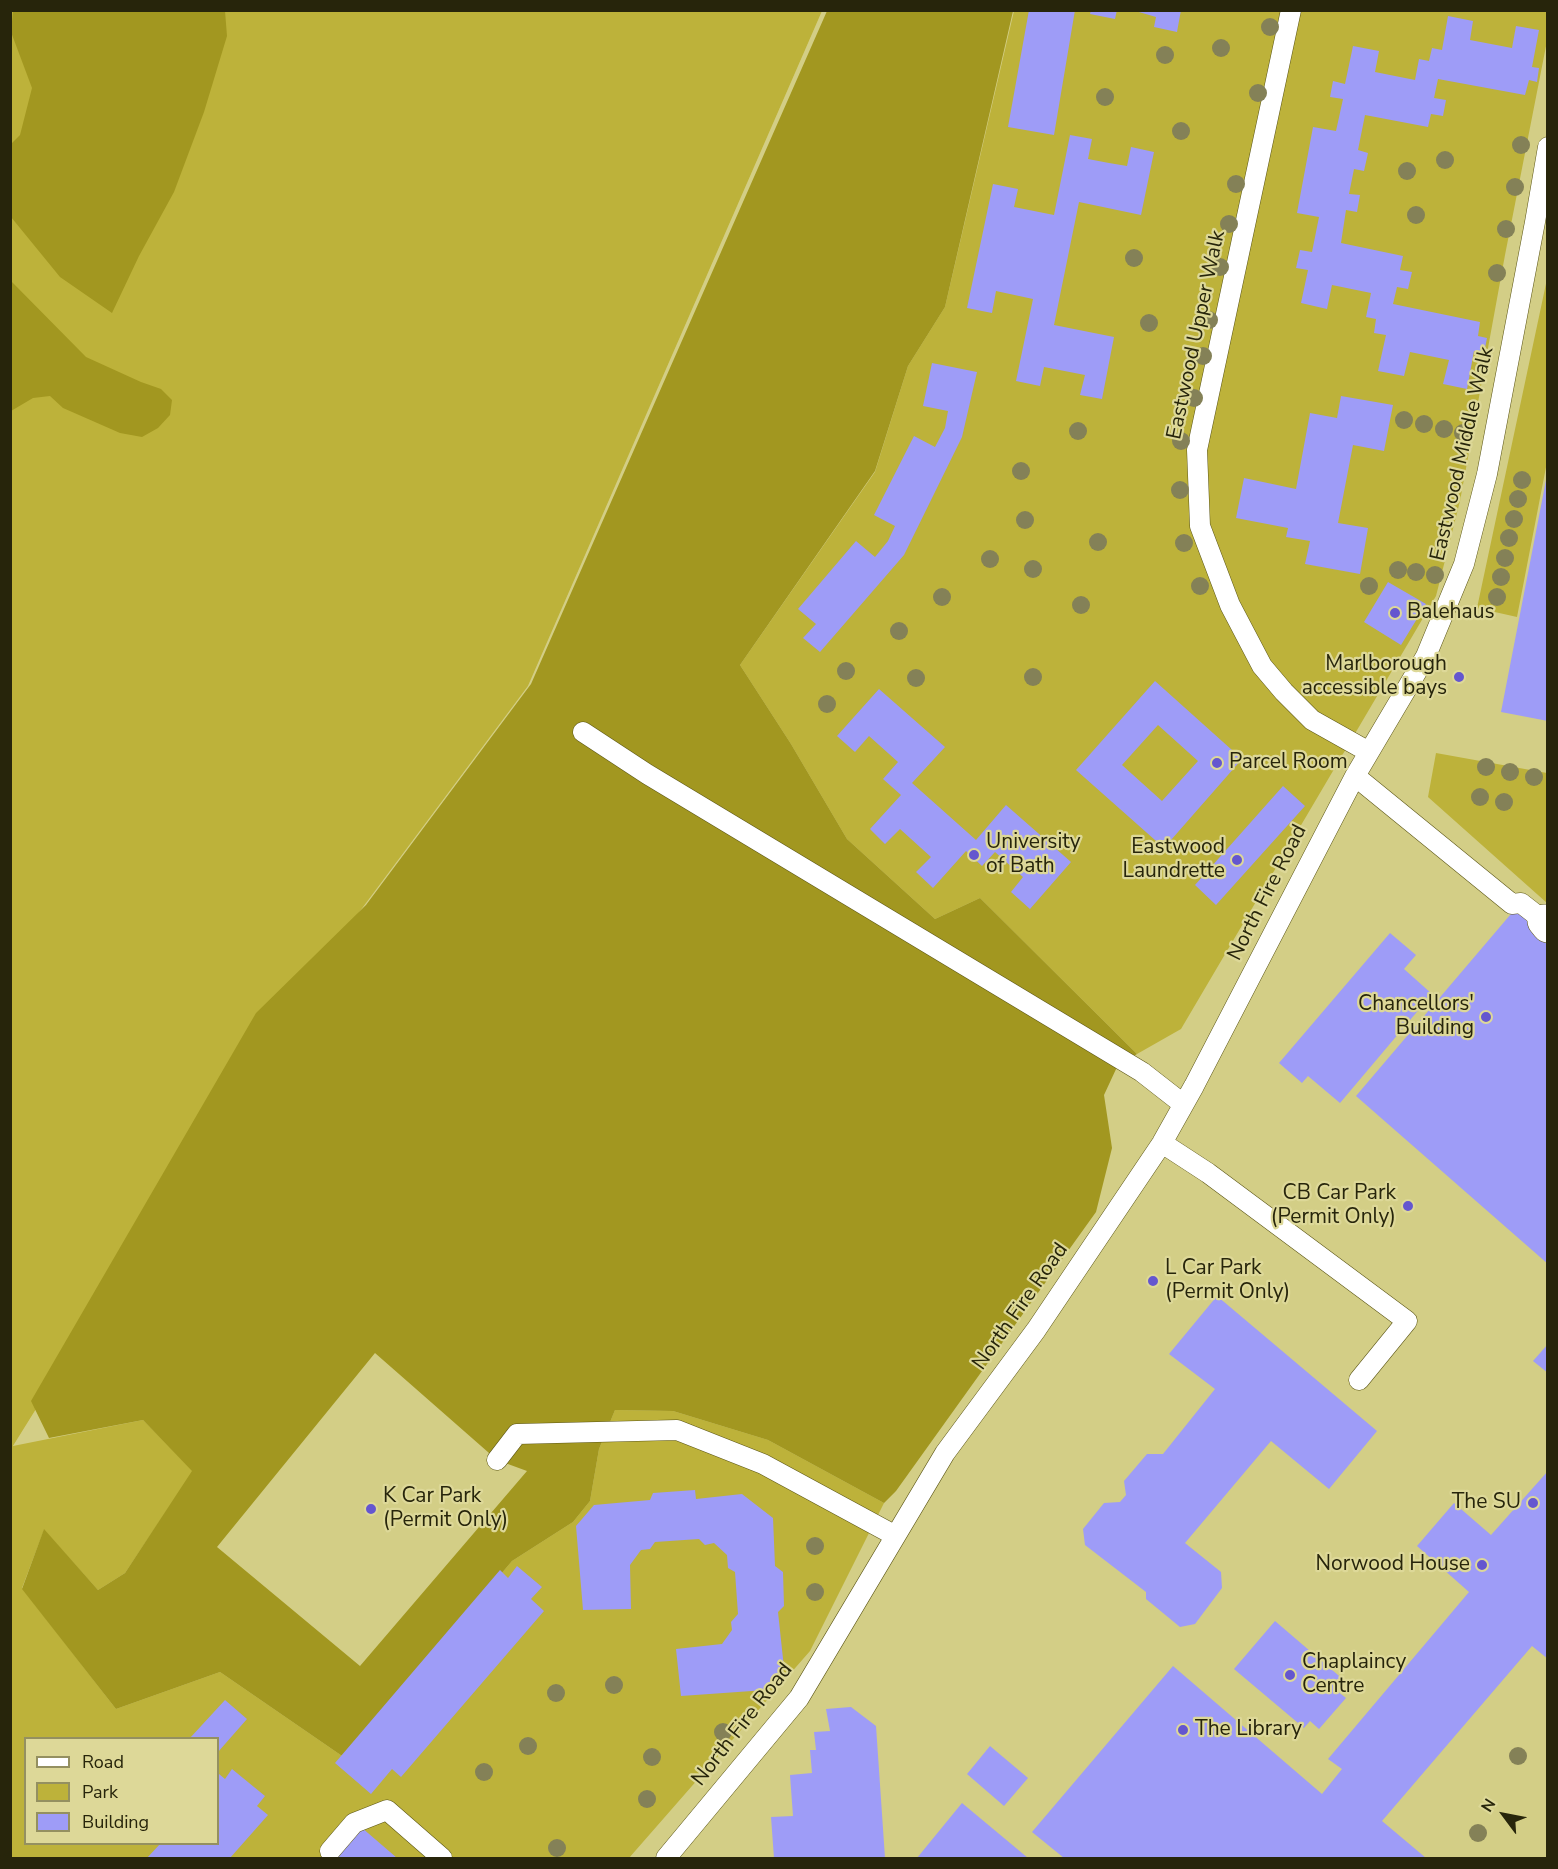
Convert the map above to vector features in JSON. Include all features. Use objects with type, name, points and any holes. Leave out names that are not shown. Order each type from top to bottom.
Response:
[{"type":"lane","name":"Eastwood Upper Walk","points":[[1291,10],[1197,450],[1200,526],[1230,605],[1262,666],[1312,720],[1369,752]]},
{"type":"lane","name":"Eastwood Middle Walk","points":[[1369,752],[1435,655],[1464,564],[1487,474],[1548,147]]},
{"type":"lane","points":[[583,732],[647,774],[1142,1072],[1183,1104]]},
{"type":"lane","name":"North Fire Road","points":[[666,1858],[799,1698],[894,1535],[945,1453],[1036,1330],[1162,1143],[1208,1060],[1369,752]]},
{"type":"lane","points":[[1355,776],[1512,904],[1521,903],[1546,923]]},
{"type":"lane","points":[[1162,1143],[1208,1173],[1407,1321],[1359,1380]]},
{"type":"lane","points":[[497,1460],[518,1434],[677,1430],[763,1464],[894,1535]]},
{"type":"lane","points":[[330,1851],[354,1823],[387,1810],[442,1858]]},
{"type":"shaded area","points":[[13,11],[225,11],[227,36],[204,112],[174,192],[139,256],[112,313],[60,277],[11,217],[11,144],[20,135],[32,88],[11,32]]},
{"type":"shaded area","name":"University of Bath","points":[[822,11],[1547,11],[1547,1858],[11,1858],[10,1451],[275,1025],[528,686]]},
{"type":"shaded area","points":[[827,11],[1013,11],[945,307],[908,366],[875,471],[740,665],[791,744],[847,839],[935,919],[980,898],[1137,1054],[1117,1067],[1104,1095],[1112,1148],[1096,1212],[896,1491],[884,1503],[768,1440],[673,1411],[615,1410],[599,1449],[590,1501],[573,1522],[512,1561],[345,1758],[220,1672],[116,1709],[22,1589],[44,1529],[98,1590],[125,1573],[192,1471],[143,1420],[49,1438],[31,1401],[256,1013],[366,905],[531,684]],"holes":[[[375,1353],[497,1460],[527,1471],[360,1666],[217,1547]]]},
{"type":"shaded area","points":[[11,281],[86,357],[161,389],[172,400],[170,415],[158,428],[142,437],[120,433],[63,408],[50,396],[33,398],[11,411]]},
{"type":"green space","points":[[11,11],[822,11],[528,686],[275,1025],[13,1446],[143,1420],[193,1471],[125,1573],[98,1590],[44,1530],[22,1588],[116,1709],[220,1672],[345,1758],[512,1561],[573,1522],[590,1501],[599,1449],[615,1410],[673,1411],[768,1440],[884,1503],[810,1651],[629,1858],[11,1858]]},
{"type":"green space","points":[[1014,11],[1547,11],[1547,41],[1460,501],[1436,596],[1181,1029],[1137,1054],[980,898],[935,919],[847,839],[791,744],[740,665],[875,472],[908,366],[945,307]]},
{"type":"green space","points":[[1547,279],[1547,462],[1517,617],[1477,608]]},
{"type":"green space","points":[[1436,753],[1547,773],[1547,903],[1428,797]]},
{"type":"building","points":[[1029,10],[1075,10],[1054,135],[1008,127]]},
{"type":"building","points":[[1091,10],[1117,10],[1115,19],[1090,14]]},
{"type":"building","points":[[1132,10],[1181,10],[1177,32],[1154,27],[1156,17]]},
{"type":"building","points":[[1448,16],[1473,21],[1470,40],[1512,48],[1516,26],[1539,30],[1532,67],[1539,68],[1537,82],[1529,80],[1525,95],[1438,79],[1434,98],[1446,100],[1443,116],[1431,114],[1428,127],[1365,115],[1358,150],[1368,153],[1364,171],[1354,169],[1349,194],[1360,195],[1357,212],[1346,210],[1341,243],[1403,256],[1400,270],[1412,272],[1408,289],[1397,287],[1393,304],[1480,322],[1478,336],[1487,338],[1484,353],[1474,351],[1467,389],[1443,384],[1449,360],[1410,352],[1404,376],[1378,371],[1386,335],[1374,333],[1376,319],[1366,317],[1371,293],[1332,285],[1327,309],[1301,303],[1308,270],[1296,268],[1300,250],[1312,252],[1319,217],[1297,213],[1313,127],[1336,131],[1343,99],[1330,97],[1333,81],[1345,84],[1353,46],[1379,51],[1375,72],[1415,80],[1419,59],[1429,61],[1432,48],[1442,50]]},
{"type":"building","points":[[1070,135],[1092,139],[1088,159],[1127,166],[1131,147],[1154,152],[1141,215],[1079,202],[1054,325],[1114,337],[1102,399],[1080,395],[1085,375],[1044,367],[1040,386],[1016,381],[1033,299],[996,291],[992,313],[967,308],[993,184],[1018,189],[1014,207],[1054,215]]},
{"type":"building","points":[[932,363],[977,372],[962,437],[904,555],[820,652],[803,638],[816,624],[798,609],[856,541],[875,557],[888,541],[895,526],[874,515],[914,436],[935,447],[945,428],[948,411],[923,406]]},
{"type":"building","points":[[1341,396],[1393,405],[1384,451],[1353,445],[1338,523],[1368,528],[1360,574],[1305,564],[1310,541],[1286,537],[1288,528],[1236,518],[1244,478],[1296,489],[1310,413],[1337,418]]},
{"type":"building","points":[[1546,480],[1548,481],[1548,721],[1501,712]]},
{"type":"building","name":"Balehaus","points":[[1388,582],[1426,604],[1401,645],[1364,622]]},
{"type":"building","name":"Parcel Room","points":[[1155,681],[1242,759],[1164,848],[1076,770]],"holes":[[[1158,725],[1198,761],[1162,801],[1122,765]]]},
{"type":"building","points":[[879,689],[945,747],[912,783],[976,840],[1006,805],[1071,862],[1030,909],[1011,892],[1023,877],[995,852],[982,866],[966,851],[933,888],[916,872],[931,857],[900,829],[885,844],[870,829],[901,795],[883,779],[898,762],[869,736],[855,752],[837,736]]},
{"type":"building","name":"Eastwood Laundrette","points":[[1283,786],[1305,806],[1216,905],[1195,885]]},
{"type":"building","name":"Chancellors' Building","points":[[1516,908],[1548,937],[1548,1264],[1356,1096]]},
{"type":"building","points":[[1390,933],[1416,955],[1404,969],[1432,994],[1340,1103],[1308,1076],[1302,1083],[1279,1063]]},
{"type":"building","points":[[1217,1296],[1377,1431],[1329,1489],[1271,1441],[1185,1543],[1221,1572],[1222,1588],[1195,1624],[1180,1627],[1146,1599],[1146,1592],[1085,1545],[1083,1529],[1104,1503],[1120,1502],[1126,1495],[1124,1481],[1147,1454],[1163,1454],[1215,1389],[1169,1354]]},
{"type":"building","points":[[1548,1344],[1548,1373],[1533,1361]]},
{"type":"building","points":[[1548,1471],[1548,1659],[1532,1646],[1382,1821],[1426,1858],[1064,1858],[1032,1832],[1173,1666],[1322,1794],[1342,1769],[1328,1759],[1469,1592],[1417,1546],[1454,1503],[1491,1535]]},
{"type":"building","points":[[695,1490],[696,1499],[742,1494],[773,1518],[775,1566],[783,1572],[784,1606],[778,1612],[784,1668],[766,1690],[681,1696],[676,1649],[722,1644],[732,1630],[731,1622],[738,1614],[735,1572],[728,1568],[727,1555],[714,1543],[705,1545],[699,1539],[655,1542],[650,1549],[641,1550],[630,1565],[631,1609],[583,1610],[576,1526],[594,1505],[650,1500],[653,1493]]},
{"type":"building","points":[[517,1566],[542,1587],[531,1599],[544,1611],[401,1777],[392,1769],[371,1794],[335,1763],[500,1570],[508,1578]]},
{"type":"building","name":"Chaplaincy Centre","points":[[1275,1621],[1345,1681],[1337,1691],[1346,1698],[1319,1729],[1310,1721],[1304,1728],[1234,1669]]},
{"type":"building","points":[[225,1700],[247,1719],[219,1751],[219,1737],[191,1737]]},
{"type":"building","points":[[851,1707],[876,1726],[885,1858],[774,1858],[771,1817],[793,1816],[790,1775],[812,1773],[810,1750],[816,1750],[814,1732],[830,1731],[826,1709]]},
{"type":"building","points":[[990,1746],[1028,1778],[1004,1806],[967,1774]]},
{"type":"building","points":[[232,1769],[265,1796],[257,1806],[268,1815],[230,1858],[147,1858],[159,1845],[219,1845],[219,1774],[225,1779]]},
{"type":"building","points":[[962,1803],[1028,1858],[917,1858]]},
{"type":"building","points":[[361,1827],[397,1858],[333,1858]]},
{"type":"place","name":"Balehaus","points":[[1395,613]]},
{"type":"place","name":"Marlborough accessible bays","points":[[1459,677]]},
{"type":"place","name":"Parcel Room","points":[[1217,763]]},
{"type":"place","name":"University of Bath","points":[[974,855]]},
{"type":"place","name":"Eastwood Laundrette","points":[[1237,860]]},
{"type":"place","name":"Chancellors' Building","points":[[1486,1017]]},
{"type":"place","name":"CB Car Park (Permit Only)","points":[[1408,1206]]},
{"type":"place","name":"L Car Park (Permit Only)","points":[[1153,1281]]},
{"type":"place","name":"The SU","points":[[1533,1503]]},
{"type":"place","name":"K Car Park (Permit Only)","points":[[371,1509]]},
{"type":"place","name":"Norwood House","points":[[1482,1565]]},
{"type":"place","name":"Chaplaincy Centre","points":[[1290,1675]]},
{"type":"place","name":"The Library","points":[[1183,1730]]}]
